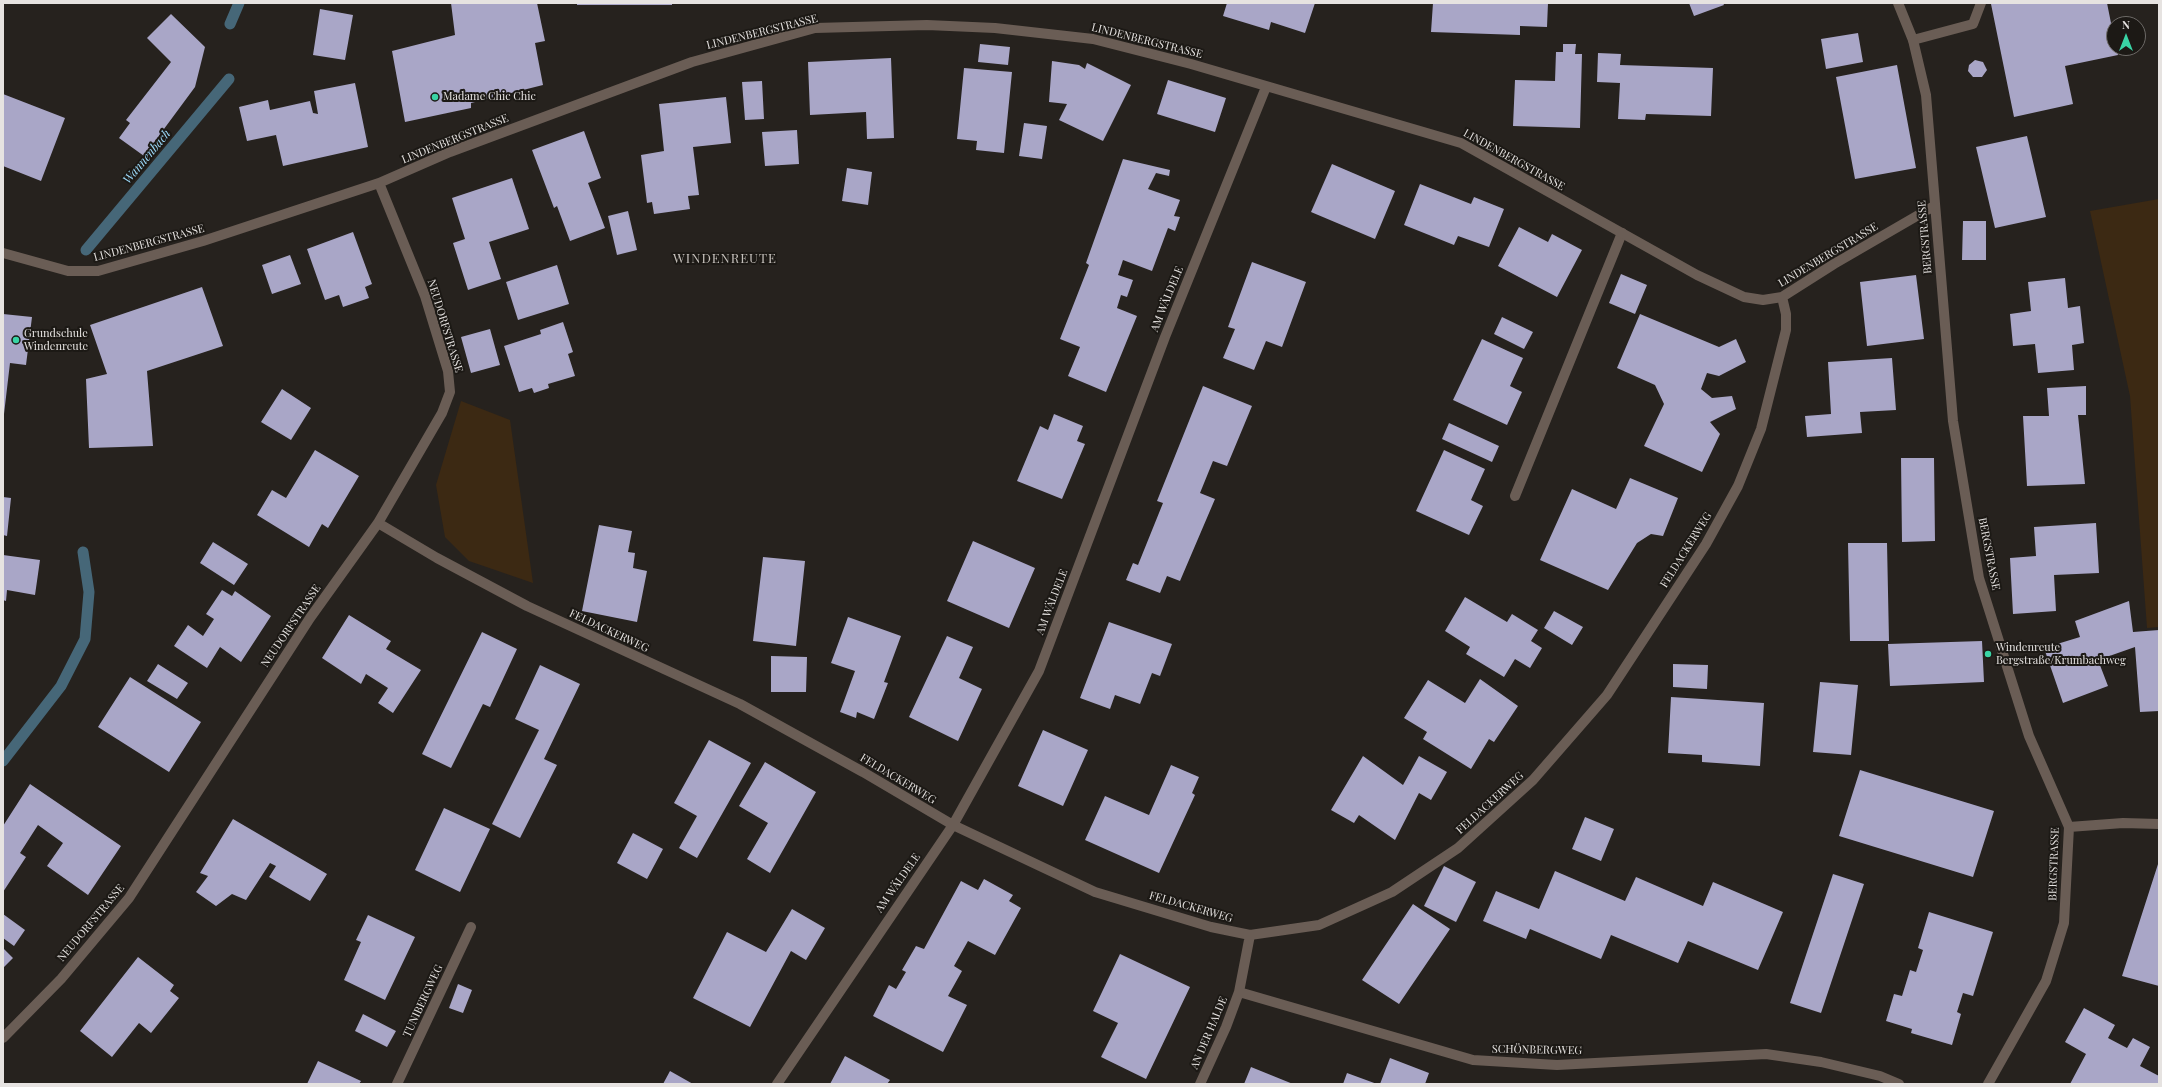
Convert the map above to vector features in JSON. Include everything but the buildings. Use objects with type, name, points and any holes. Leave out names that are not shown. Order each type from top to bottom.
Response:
[{"type":"street","name":"BERGSTRASSE","points":[[1898,3],[1913,40],[1926,95],[1953,421],[1979,578],[2029,736],[2069,827],[2064,924],[2048,974],[1988,1084]]},
{"type":"street","points":[[1913,40],[1973,24],[1982,3]]},
{"type":"street","name":"LINDENBERGSTRASSE","points":[[3,253],[68,271],[98,271],[203,241],[379,183],[450,152],[692,62],[815,28],[928,25],[988,28],[1093,39],[1191,64],[1461,143],[1697,275],[1744,297],[1763,300],[1782,297],[1834,264],[1934,206]]},
{"type":"street","name":"AM WÄLDELE","points":[[777,1084],[952,825],[1039,671],[1165,337],[1266,87]]},
{"type":"street","name":"NEUDORFSTRASSE","points":[[3,1038],[61,979],[129,898],[310,618],[378,523],[442,413],[450,392],[448,371],[425,296],[379,183]]},
{"type":"street","points":[[1515,496],[1622,233]]},
{"type":"street","name":"FELDACKERWEG","points":[[378,523],[437,558],[526,606],[740,704],[863,772],[952,825],[1096,892],[1211,927],[1250,934],[1319,925],[1392,892],[1458,848],[1533,780],[1607,695],[1706,544],[1738,486],[1761,429],[1786,330],[1786,314],[1782,297]]},
{"type":"street","points":[[2069,827],[2122,824],[2159,824]]},
{"type":"street","name":"TUNIBERGWEG","points":[[397,1084],[471,927]]},
{"type":"street","points":[[1239,992],[1250,934]]},
{"type":"street","name":"AN DER HALDE","points":[[1200,1084],[1226,1027],[1239,992]]},
{"type":"street","name":"SCHÖNBERGWEG","points":[[1239,992],[1473,1060],[1557,1065],[1766,1054],[1821,1062],[1880,1076],[1899,1084]]},
{"type":"shaded area","points":[[2159,199],[2159,627],[2147,628],[2130,396],[2090,211]]},
{"type":"shaded area","points":[[461,401],[510,420],[533,583],[469,561],[445,537],[436,485]]},
{"type":"waterway","name":"Wannenbach","points":[[230,24],[239,3]]},
{"type":"waterway","name":"Wannenbach","points":[[86,250],[229,79]]},
{"type":"waterway","name":"Wannenbach","points":[[3,761],[61,686],[85,639],[89,592],[83,552]]},
{"type":"place","name":"Madame Chic Chic","points":[[435,97]]},
{"type":"place","name":"Grundschule Windenreute","points":[[16,340]]},
{"type":"place","name":"Windenreute Bergstraße/Krumbachweg","points":[[1988,654]]},
{"type":"district","name":"WINDENREUTE","points":[[725,259]]}]
